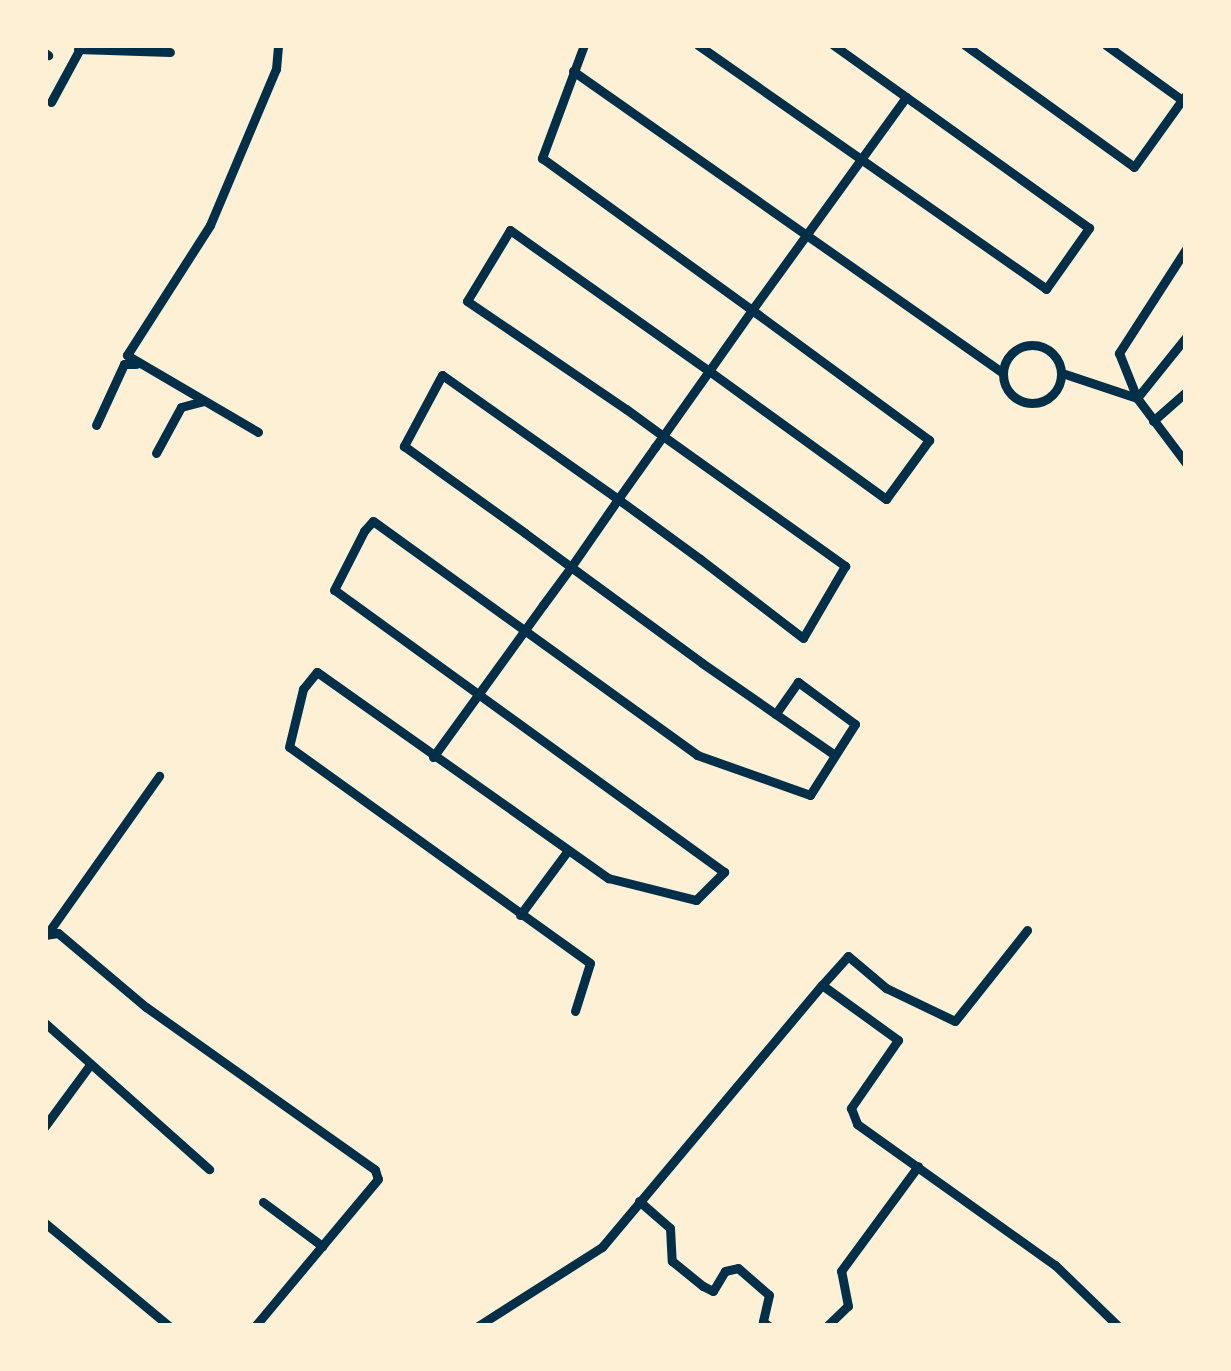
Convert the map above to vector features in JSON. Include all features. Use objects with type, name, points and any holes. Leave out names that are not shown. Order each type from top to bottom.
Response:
[{"type":"street","points":[[258,433],[127,355],[210,226],[276,69],[278,45]]},
{"type":"street","points":[[584,45],[542,158],[929,440],[886,499],[510,230],[498,238],[467,301],[845,566],[803,638],[442,375],[432,386],[404,446],[832,753]]},
{"type":"street","points":[[698,45],[1046,289],[1089,228],[833,45]]},
{"type":"street","points":[[965,45],[1134,167],[1184,97],[1106,45]]},
{"type":"street","points":[[51,102],[80,47],[170,52]]},
{"type":"street","points":[[573,71],[1003,373],[1009,392],[1033,404],[1050,398],[1062,374],[1056,356],[1032,344],[1014,350],[1003,373]]},
{"type":"street","points":[[433,757],[906,97]]},
{"type":"street","points":[[1186,249],[1119,347],[1137,398],[1186,463]]},
{"type":"street","points":[[1137,398],[1186,337]]},
{"type":"street","points":[[96,425],[124,364],[141,364]]},
{"type":"street","points":[[1062,374],[1137,398]]},
{"type":"street","points":[[1153,421],[1186,392]]},
{"type":"street","points":[[156,454],[181,406],[203,401]]},
{"type":"street","points":[[575,1011],[590,963],[289,747],[303,689],[317,672],[566,853],[608,878],[696,900],[724,872],[334,590],[364,531],[374,521],[697,755],[810,795],[832,753],[855,724],[798,682],[776,714]]},
{"type":"street","points":[[159,776],[48,933],[375,1171],[378,1179],[255,1326]]},
{"type":"street","points":[[520,915],[566,853]]},
{"type":"street","points":[[478,1326],[516,1295],[592,1255],[848,956],[886,988],[955,1021],[1027,930]]},
{"type":"street","points":[[822,985],[898,1040],[852,1116],[1055,1265],[1118,1326]]},
{"type":"street","points":[[45,1023],[209,1168]]},
{"type":"street","points":[[45,1126],[89,1066]]},
{"type":"street","points":[[826,1326],[848,1306],[841,1271],[918,1166]]},
{"type":"street","points":[[639,1201],[670,1228],[672,1261],[704,1286],[713,1291],[725,1270],[738,1268],[769,1295],[763,1322],[770,1326]]},
{"type":"street","points":[[263,1202],[322,1246]]},
{"type":"street","points":[[45,1223],[169,1326]]}]
